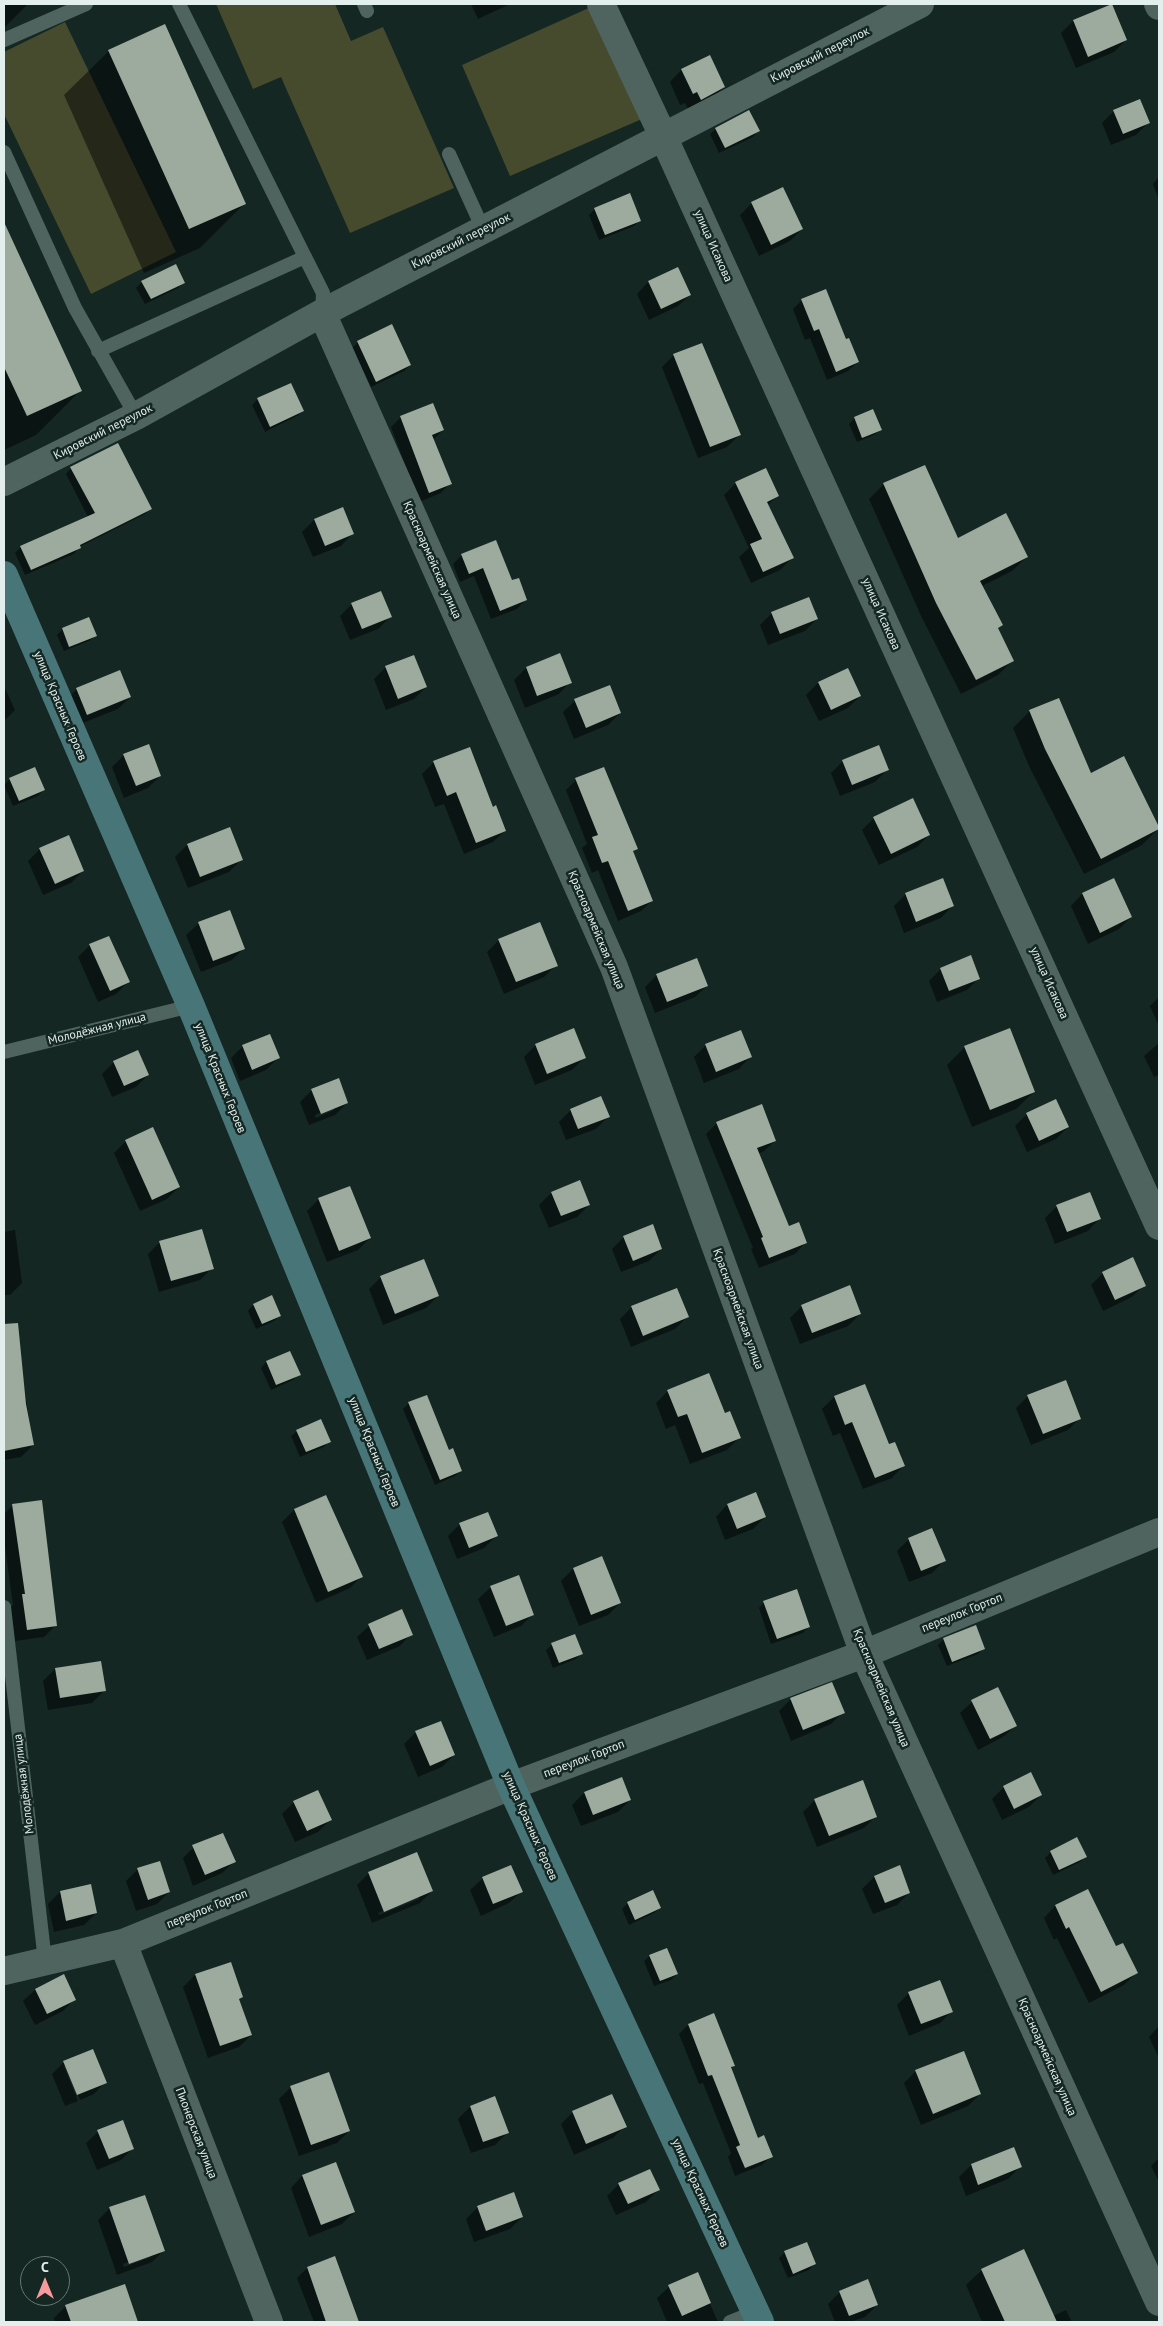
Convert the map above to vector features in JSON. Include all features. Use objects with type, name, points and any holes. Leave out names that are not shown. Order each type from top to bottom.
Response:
[{"type":"main road","name":"улица Красных Героев","points":[[4,575],[191,1006],[511,1786],[758,2317]]},
{"type":"street","name":"улица Исакова","points":[[601,4],[663,136],[1159,1226]]},
{"type":"street","name":"Кировский переулок","points":[[4,482],[136,416],[322,313],[920,4]]},
{"type":"street","name":"Красноармейская улица","points":[[322,313],[614,967],[864,1654],[1159,2302]]},
{"type":"street","name":"переулок Гортоп","points":[[4,1971],[123,1943],[511,1786],[864,1654],[1159,1532]]},
{"type":"street","name":"Пионерская улица","points":[[123,1943],[269,2322]]},
{"type":"lane","points":[[4,40],[86,4]]},
{"type":"lane","points":[[179,4],[323,293],[322,313]]},
{"type":"lane","points":[[4,152],[9,180],[98,351],[124,392],[136,416]]},
{"type":"lane","points":[[449,154],[483,229]]},
{"type":"lane","points":[[98,351],[305,257]]},
{"type":"lane","name":"Молодёжная улица","points":[[4,1052],[191,1006]]},
{"type":"lane","name":"Молодёжная улица","points":[[4,1607],[45,1961]]},
{"type":"lane","points":[[730,2322],[758,2317]]},
{"type":"green space","points":[[216,4],[335,4],[351,41],[383,27],[454,188],[350,233],[281,77],[253,89]]},
{"type":"green space","points":[[591,7],[642,119],[510,176],[462,65]]},
{"type":"green space","points":[[65,22],[176,252],[91,294],[4,114],[4,52]]},
{"type":"building","points":[[1112,4],[1127,40],[1088,57],[1073,20]]},
{"type":"building","points":[[165,24],[246,204],[189,229],[108,50]]},
{"type":"building","points":[[710,55],[725,87],[701,100],[697,92],[693,94],[681,69]]},
{"type":"building","points":[[1140,99],[1150,123],[1123,134],[1113,110]]},
{"type":"building","points":[[749,110],[760,131],[725,148],[715,128]]},
{"type":"building","points":[[783,187],[803,229],[771,245],[751,202]]},
{"type":"building","points":[[630,193],[641,221],[605,235],[594,208]]},
{"type":"building","points":[[4,222],[82,391],[27,416],[4,367]]},
{"type":"building","points":[[176,264],[185,283],[151,299],[141,281]]},
{"type":"building","points":[[678,267],[691,295],[661,309],[648,281]]},
{"type":"building","points":[[826,289],[846,339],[849,338],[859,362],[836,372],[819,329],[814,331],[801,299]]},
{"type":"building","points":[[392,324],[411,365],[376,382],[357,341]]},
{"type":"building","points":[[702,343],[741,435],[710,447],[673,354]]},
{"type":"building","points":[[291,383],[304,411],[270,427],[257,398]]},
{"type":"building","points":[[433,403],[444,430],[432,435],[452,484],[429,493],[400,416]]},
{"type":"building","points":[[873,409],[882,430],[862,438],[854,417]]},
{"type":"building","points":[[118,443],[152,509],[80,545],[81,548],[31,570],[20,546],[95,513],[70,467]]},
{"type":"building","points":[[925,465],[958,538],[1006,513],[1028,557],[980,581],[1003,625],[998,628],[1014,661],[976,680],[936,603],[883,483]]},
{"type":"building","points":[[766,468],[779,496],[767,502],[794,558],[763,572],[750,544],[762,539],[735,482]]},
{"type":"building","points":[[343,507],[354,534],[325,546],[314,519]]},
{"type":"building","points":[[496,540],[512,580],[519,578],[527,600],[500,611],[483,568],[469,574],[461,554]]},
{"type":"building","points":[[381,591],[392,617],[362,629],[351,603]]},
{"type":"building","points":[[809,597],[818,619],[780,634],[771,612]]},
{"type":"building","points":[[89,617],[97,636],[69,647],[62,628]]},
{"type":"building","points":[[560,653],[572,683],[537,696],[526,667]]},
{"type":"building","points":[[414,655],[427,687],[398,699],[385,666]]},
{"type":"building","points":[[848,668],[861,696],[831,710],[818,682]]},
{"type":"building","points":[[120,670],[131,697],[87,715],[76,688]]},
{"type":"building","points":[[610,685],[621,713],[586,728],[574,699]]},
{"type":"building","points":[[1059,698],[1091,773],[1124,756],[1159,827],[1159,829],[1101,859],[1045,749],[1029,710]]},
{"type":"building","points":[[149,744],[161,776],[136,786],[123,754]]},
{"type":"building","points":[[879,745],[889,770],[852,785],[842,760]]},
{"type":"building","points":[[470,747],[493,807],[496,805],[506,831],[476,843],[456,792],[447,796],[433,761]]},
{"type":"building","points":[[35,767],[45,790],[19,801],[9,778]]},
{"type":"building","points":[[604,767],[638,849],[633,851],[653,901],[628,911],[608,861],[602,863],[592,837],[598,835],[575,778]]},
{"type":"building","points":[[913,798],[930,835],[891,854],[873,817]]},
{"type":"building","points":[[230,827],[243,860],[200,877],[187,844]]},
{"type":"building","points":[[69,835],[84,871],[55,884],[39,848]]},
{"type":"building","points":[[943,878],[954,906],[916,922],[905,893]]},
{"type":"building","points":[[1114,878],[1132,917],[1100,933],[1082,893]]},
{"type":"building","points":[[230,910],[245,949],[213,961],[198,922]]},
{"type":"building","points":[[540,922],[558,966],[516,982],[498,939]]},
{"type":"building","points":[[109,936],[130,982],[110,991],[89,944]]},
{"type":"building","points":[[971,955],[980,979],[949,991],[940,968]]},
{"type":"building","points":[[697,958],[708,986],[667,1002],[656,974]]},
{"type":"building","points":[[574,1028],[586,1058],[547,1074],[535,1044]]},
{"type":"building","points":[[1010,1028],[1035,1092],[990,1110],[964,1046]]},
{"type":"building","points":[[741,1030],[752,1057],[716,1072],[705,1044]]},
{"type":"building","points":[[270,1034],[280,1058],[252,1070],[242,1045]]},
{"type":"building","points":[[138,1050],[149,1075],[124,1086],[113,1061]]},
{"type":"building","points":[[339,1078],[348,1103],[321,1114],[311,1089]]},
{"type":"building","points":[[601,1096],[610,1117],[578,1129],[570,1109]]},
{"type":"building","points":[[1056,1099],[1069,1127],[1039,1141],[1026,1113]]},
{"type":"building","points":[[762,1104],[776,1141],[757,1148],[789,1226],[799,1222],[807,1243],[769,1258],[761,1238],[763,1237],[716,1122]]},
{"type":"building","points":[[153,1127],[180,1187],[152,1200],[125,1140]]},
{"type":"building","points":[[580,1180],[590,1205],[561,1216],[551,1192]]},
{"type":"building","points":[[350,1186],[371,1238],[339,1251],[318,1198]]},
{"type":"building","points":[[1090,1192],[1101,1219],[1067,1232],[1056,1205]]},
{"type":"building","points":[[653,1224],[662,1249],[633,1261],[623,1236]]},
{"type":"building","points":[[202,1229],[214,1269],[171,1281],[159,1241]]},
{"type":"building","points":[[1133,1257],[1146,1286],[1115,1300],[1102,1272]]},
{"type":"building","points":[[424,1259],[439,1296],[395,1314],[380,1276]]},
{"type":"building","points":[[850,1285],[861,1314],[812,1333],[801,1305]]},
{"type":"building","points":[[677,1288],[689,1317],[643,1336],[631,1306]]},
{"type":"building","points":[[272,1295],[281,1316],[262,1324],[253,1304]]},
{"type":"building","points":[[18,1323],[26,1404],[34,1445],[4,1451],[4,1324]]},
{"type":"building","points":[[290,1351],[301,1375],[276,1385],[266,1361]]},
{"type":"building","points":[[709,1373],[725,1413],[730,1411],[741,1438],[702,1453],[687,1414],[678,1417],[667,1390]]},
{"type":"building","points":[[1066,1380],[1081,1419],[1043,1434],[1027,1395]]},
{"type":"building","points":[[865,1384],[889,1444],[895,1442],[905,1466],[875,1478],[852,1422],[845,1425],[834,1396]]},
{"type":"building","points":[[427,1395],[449,1450],[453,1448],[462,1471],[440,1480],[408,1402]]},
{"type":"building","points":[[321,1419],[331,1442],[306,1452],[296,1430]]},
{"type":"building","points":[[756,1492],[766,1517],[737,1529],[727,1504]]},
{"type":"building","points":[[326,1495],[363,1577],[328,1592],[294,1509]]},
{"type":"building","points":[[42,1500],[57,1626],[27,1630],[22,1594],[25,1594],[12,1504]]},
{"type":"building","points":[[488,1512],[498,1536],[469,1548],[459,1523]]},
{"type":"building","points":[[932,1528],[946,1561],[921,1571],[908,1538]]},
{"type":"building","points":[[602,1556],[621,1603],[591,1615],[573,1568]]},
{"type":"building","points":[[519,1575],[534,1615],[506,1626],[490,1586]]},
{"type":"building","points":[[797,1589],[810,1627],[777,1639],[763,1601]]},
{"type":"building","points":[[402,1609],[413,1635],[379,1649],[368,1624]]},
{"type":"building","points":[[976,1625],[985,1649],[952,1662],[943,1638]]},
{"type":"building","points":[[575,1634],[583,1654],[559,1663],[551,1643]]},
{"type":"building","points":[[101,1661],[106,1691],[60,1698],[55,1668]]},
{"type":"building","points":[[832,1682],[845,1713],[803,1730],[790,1698]]},
{"type":"building","points":[[998,1687],[1017,1726],[990,1739],[971,1700]]},
{"type":"building","points":[[441,1721],[455,1755],[430,1766],[415,1731]]},
{"type":"building","points":[[1031,1772],[1042,1795],[1014,1809],[1003,1786]]},
{"type":"building","points":[[622,1777],[631,1800],[593,1815],[584,1792]]},
{"type":"building","points":[[863,1780],[877,1817],[829,1836],[814,1799]]},
{"type":"building","points":[[318,1790],[332,1820],[307,1831],[293,1801]]},
{"type":"building","points":[[223,1833],[236,1862],[205,1875],[192,1845]]},
{"type":"building","points":[[1077,1837],[1087,1857],[1059,1870],[1050,1851]]},
{"type":"building","points":[[417,1852],[433,1891],[384,1912],[368,1872]]},
{"type":"building","points":[[160,1861],[170,1892],[148,1900],[137,1868]]},
{"type":"building","points":[[511,1865],[523,1892],[493,1904],[482,1877]]},
{"type":"building","points":[[900,1865],[910,1893],[885,1903],[874,1876]]},
{"type":"building","points":[[91,1884],[97,1913],[66,1921],[60,1891]]},
{"type":"building","points":[[1088,1889],[1116,1946],[1123,1943],[1138,1973],[1101,1992],[1069,1927],[1066,1929],[1055,1905]]},
{"type":"building","points":[[653,1890],[661,1908],[635,1920],[627,1902]]},
{"type":"building","points":[[667,1948],[678,1974],[660,1981],[649,1955]]},
{"type":"building","points":[[231,1962],[243,1997],[239,1999],[252,2035],[220,2046],[195,1974]]},
{"type":"building","points":[[64,1974],[76,2000],[47,2014],[35,1989]]},
{"type":"building","points":[[940,1980],[953,2012],[921,2024],[908,1992]]},
{"type":"building","points":[[714,2013],[735,2066],[731,2067],[758,2138],[764,2135],[773,2157],[745,2168],[736,2147],[740,2145],[712,2075],[708,2076],[688,2024]]},
{"type":"building","points":[[93,2049],[107,2083],[77,2095],[63,2061]]},
{"type":"building","points":[[964,2051],[981,2094],[933,2114],[915,2070]]},
{"type":"building","points":[[329,2072],[350,2131],[311,2145],[290,2086]]},
{"type":"building","points":[[612,2094],[627,2127],[586,2144],[572,2111]]},
{"type":"building","points":[[495,2096],[509,2133],[483,2142],[470,2106]]},
{"type":"building","points":[[123,2120],[134,2149],[109,2159],[97,2130]]},
{"type":"building","points":[[1014,2147],[1022,2167],[978,2185],[971,2164]]},
{"type":"building","points":[[336,2162],[355,2212],[321,2225],[302,2175]]},
{"type":"building","points":[[650,2169],[660,2190],[628,2204],[618,2183]]},
{"type":"building","points":[[514,2192],[523,2217],[486,2231],[477,2206]]},
{"type":"building","points":[[145,2195],[165,2251],[129,2264],[109,2207]]},
{"type":"building","points":[[807,2242],[816,2264],[793,2274],[784,2251]]},
{"type":"building","points":[[1024,2249],[1057,2322],[1005,2322],[981,2269]]},
{"type":"building","points":[[335,2256],[359,2322],[326,2322],[307,2267]]},
{"type":"building","points":[[698,2272],[711,2303],[682,2316],[668,2285]]},
{"type":"building","points":[[868,2279],[878,2305],[849,2316],[839,2291]]},
{"type":"building","points":[[125,2284],[138,2322],[71,2322],[65,2306],[70,2306],[70,2303]]}]
